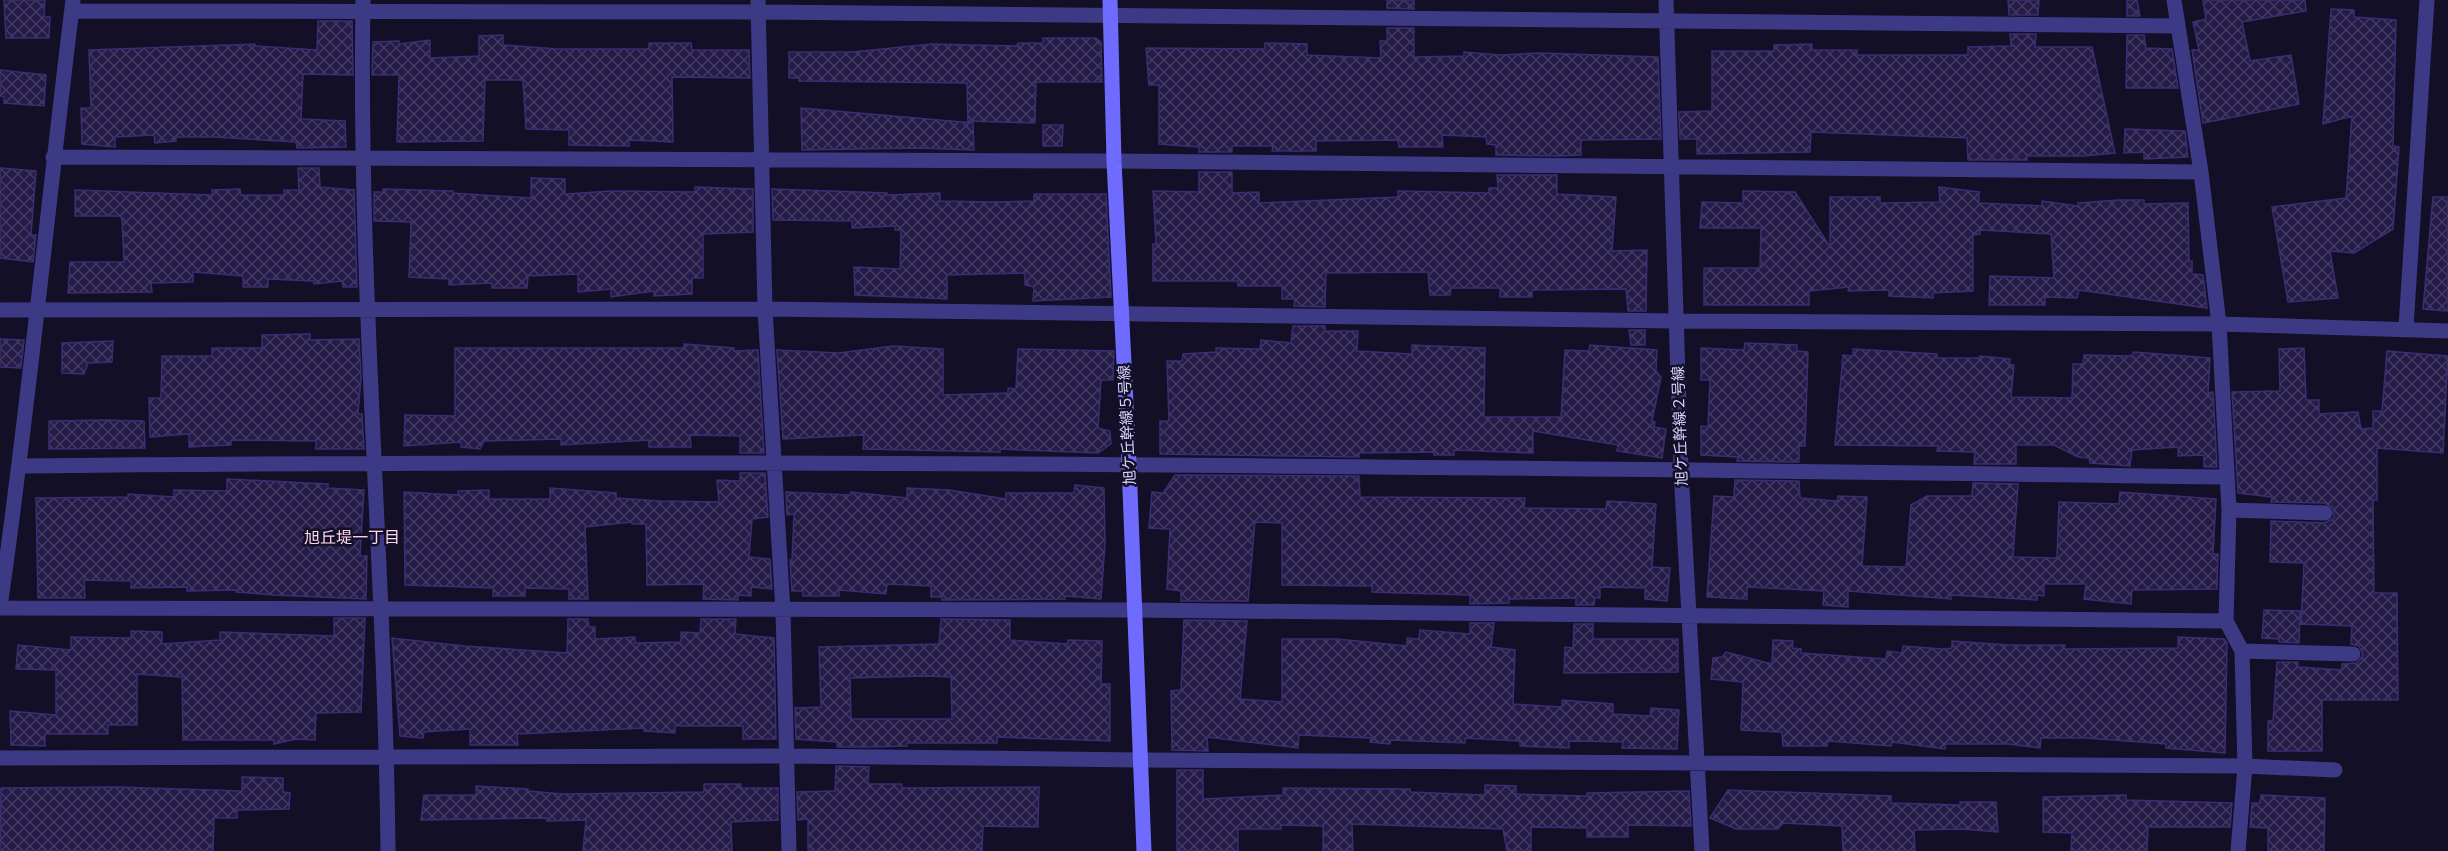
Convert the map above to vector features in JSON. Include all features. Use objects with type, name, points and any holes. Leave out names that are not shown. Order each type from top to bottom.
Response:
[{"type":"street","name":"旭ケ丘幹線２号線","points":[[1666,0],[1681,470],[1699,762],[1702,851]]},
{"type":"street","points":[[2174,0],[2176,26],[2201,171],[2219,324],[2229,510],[2226,621],[2242,651],[2245,766],[2238,851]]},
{"type":"street","points":[[2406,327],[2427,0]]},
{"type":"street","points":[[2176,26],[1666,22],[1110,8],[72,6],[53,157],[20,466],[0,607],[783,611],[1135,610],[2226,621]]},
{"type":"street","points":[[363,6],[362,157],[373,462],[382,609],[388,851]]},
{"type":"street","points":[[758,6],[765,309],[783,611],[789,851]]},
{"type":"street","name":"旭ケ丘幹線５号線","points":[[1110,8],[1114,161],[1129,464],[1144,851]]},
{"type":"street","points":[[53,157],[1114,161],[2201,171]]},
{"type":"street","points":[[0,310],[765,309],[1676,321],[2219,324],[2406,327],[2448,331]]},
{"type":"street","points":[[20,466],[373,462],[1129,464],[2227,477]]},
{"type":"street","points":[[2229,510],[2325,513]]},
{"type":"street","points":[[2242,651],[2354,654]]},
{"type":"street","points":[[0,758],[788,756],[2245,766],[2335,770]]},
{"type":"building","points":[[4,0],[45,0],[44,17],[50,17],[49,38],[6,38]]},
{"type":"building","points":[[1387,0],[1414,0],[1414,9],[1387,8]]},
{"type":"building","points":[[2008,0],[2039,0],[2038,15],[2009,15]]},
{"type":"building","points":[[2127,0],[2137,0],[2140,16],[2127,16]]},
{"type":"building","points":[[2203,0],[2305,0],[2306,11],[2242,22],[2250,61],[2291,55],[2299,104],[2203,123],[2192,50],[2199,50],[2193,22],[2206,19]]},
{"type":"building","points":[[2331,9],[2354,10],[2354,17],[2396,20],[2393,146],[2399,147],[2393,229],[2354,253],[2330,251],[2338,298],[2288,302],[2272,207],[2346,198],[2352,116],[2323,124]]},
{"type":"building","points":[[318,21],[352,21],[353,75],[303,74],[301,119],[345,121],[346,147],[297,148],[296,142],[214,137],[176,137],[176,141],[155,143],[154,135],[115,137],[115,147],[82,144],[81,108],[91,108],[89,50],[255,44],[255,46],[317,50]]},
{"type":"building","points":[[1387,28],[1414,28],[1414,57],[1464,56],[1464,52],[1500,55],[1539,53],[1658,57],[1661,139],[1581,140],[1581,155],[1558,156],[1496,155],[1496,145],[1487,144],[1486,137],[1442,135],[1443,147],[1399,147],[1398,140],[1316,141],[1316,151],[1272,151],[1273,146],[1232,146],[1232,152],[1199,152],[1199,147],[1159,144],[1159,85],[1149,85],[1146,48],[1265,49],[1265,43],[1307,44],[1307,55],[1381,58],[1380,41],[1387,41]]},
{"type":"building","points":[[2010,34],[2036,34],[2035,47],[2092,47],[2115,153],[2084,156],[2027,156],[2027,160],[1968,160],[1967,138],[1811,132],[1810,152],[1697,154],[1697,139],[1680,139],[1679,112],[1712,111],[1712,51],[1774,51],[1774,45],[1812,44],[1812,50],[1857,50],[1857,55],[1968,55],[1968,47],[2011,46]]},
{"type":"building","points":[[503,35],[503,45],[557,49],[649,49],[649,43],[691,43],[692,50],[749,50],[750,78],[672,77],[673,142],[629,140],[629,146],[569,145],[569,130],[526,129],[523,80],[485,80],[483,141],[397,142],[399,75],[372,75],[373,42],[399,41],[399,44],[430,40],[430,58],[479,56],[479,36]]},
{"type":"building","points":[[2127,35],[2144,35],[2146,48],[2172,49],[2178,88],[2126,88]]},
{"type":"building","points":[[1043,38],[1096,38],[1101,42],[1102,82],[1036,82],[1035,123],[968,121],[967,83],[799,81],[799,78],[789,78],[789,52],[852,52],[932,44],[1017,46],[1018,43],[1043,43]]},
{"type":"building","points":[[0,70],[46,75],[44,106],[4,103],[4,97],[0,96]]},
{"type":"building","points":[[801,108],[973,123],[974,150],[918,148],[802,150]]},
{"type":"building","points":[[1043,125],[1063,125],[1062,146],[1043,146]]},
{"type":"building","points":[[2125,129],[2185,131],[2188,157],[2144,159],[2144,152],[2124,153]]},
{"type":"building","points":[[0,168],[36,171],[31,235],[36,235],[33,262],[0,258]]},
{"type":"building","points":[[298,168],[319,168],[320,187],[354,190],[357,287],[343,287],[342,281],[314,284],[314,281],[268,279],[268,287],[243,287],[243,276],[193,272],[193,282],[151,283],[152,292],[68,293],[70,262],[124,262],[120,216],[75,216],[75,190],[212,195],[212,190],[240,189],[241,195],[284,195],[284,190],[299,190]]},
{"type":"building","points":[[1199,172],[1232,172],[1232,193],[1259,192],[1259,203],[1398,197],[1398,191],[1489,193],[1489,188],[1498,188],[1497,175],[1557,175],[1557,194],[1616,197],[1612,251],[1647,250],[1646,311],[1628,311],[1626,289],[1532,290],[1532,297],[1500,297],[1500,288],[1451,288],[1450,295],[1430,295],[1428,272],[1326,273],[1325,307],[1294,306],[1295,299],[1282,299],[1282,286],[1238,286],[1238,281],[1153,281],[1153,244],[1156,244],[1153,191],[1199,192]]},
{"type":"building","points":[[531,178],[565,179],[565,194],[612,191],[695,192],[695,187],[753,189],[753,232],[703,234],[703,278],[692,278],[692,294],[654,296],[654,291],[611,297],[611,289],[578,292],[578,274],[528,276],[527,288],[492,288],[492,283],[449,285],[449,279],[409,277],[411,222],[374,221],[374,192],[383,192],[383,189],[453,191],[453,193],[531,198]]},
{"type":"building","points":[[1939,187],[1979,192],[1979,203],[2042,206],[2042,201],[2078,206],[2078,203],[2144,200],[2144,204],[2188,203],[2189,261],[2192,261],[2192,274],[2203,275],[2207,308],[2079,290],[2077,298],[2045,297],[2045,305],[1989,305],[1990,276],[2054,278],[2051,234],[1980,230],[1980,234],[1973,235],[1973,291],[1933,293],[1933,298],[1889,296],[1889,290],[1848,291],[1849,287],[1809,291],[1809,305],[1704,305],[1704,268],[1760,268],[1761,228],[1700,228],[1702,202],[1743,203],[1743,191],[1795,192],[1830,247],[1830,197],[1880,197],[1880,203],[1940,202]]},
{"type":"building","points":[[772,189],[887,193],[887,195],[940,193],[940,201],[993,202],[1034,201],[1034,194],[1106,194],[1111,297],[1033,301],[1034,287],[1025,285],[1025,273],[947,275],[947,299],[855,295],[854,267],[900,269],[901,230],[895,230],[895,226],[852,228],[852,221],[773,220]]},
{"type":"building","points":[[2433,197],[2448,197],[2448,311],[2423,309]]},
{"type":"building","points":[[1293,326],[1325,326],[1325,331],[1358,331],[1357,351],[1412,354],[1412,345],[1485,348],[1484,417],[1561,417],[1565,350],[1589,351],[1590,345],[1657,350],[1656,371],[1661,377],[1652,421],[1655,422],[1654,427],[1666,429],[1662,458],[1617,451],[1618,445],[1533,431],[1533,453],[1454,450],[1454,455],[1434,455],[1434,452],[1359,453],[1359,457],[1160,454],[1160,421],[1169,421],[1167,361],[1182,361],[1183,354],[1216,352],[1216,348],[1260,349],[1261,340],[1291,343]]},
{"type":"building","points":[[1629,330],[1645,330],[1645,345],[1631,345]]},
{"type":"building","points":[[310,334],[310,340],[359,339],[361,377],[358,414],[362,414],[364,449],[316,449],[316,441],[231,440],[231,445],[189,447],[189,434],[150,437],[149,398],[161,398],[162,356],[212,356],[212,348],[262,348],[262,335]]},
{"type":"building","points":[[0,339],[24,340],[21,368],[0,367]]},
{"type":"building","points":[[113,341],[112,362],[88,363],[84,374],[62,373],[62,343]]},
{"type":"building","points":[[1745,343],[1797,345],[1797,351],[1808,352],[1805,446],[1799,446],[1799,462],[1737,461],[1738,457],[1701,455],[1701,426],[1708,427],[1710,380],[1701,380],[1701,348],[1744,350]]},
{"type":"building","points":[[684,344],[734,348],[734,351],[758,350],[764,453],[740,453],[740,436],[690,435],[691,447],[649,447],[649,440],[561,445],[561,439],[484,441],[480,449],[461,447],[461,442],[404,446],[405,415],[455,416],[455,348],[684,348]]},
{"type":"building","points":[[893,346],[943,349],[943,395],[1008,393],[1008,388],[1016,389],[1018,349],[1114,351],[1113,380],[1101,380],[1098,428],[1110,431],[1111,444],[1098,453],[1000,449],[1000,452],[863,449],[864,435],[783,439],[777,350],[839,353]]},
{"type":"building","points":[[2304,348],[2306,400],[2319,400],[2319,414],[2358,412],[2361,429],[2373,428],[2373,411],[2382,411],[2387,351],[2448,356],[2443,453],[2377,448],[2377,500],[2373,500],[2374,593],[2397,593],[2398,700],[2322,700],[2322,751],[2268,751],[2268,721],[2273,721],[2277,662],[2298,662],[2298,667],[2342,670],[2342,664],[2357,663],[2363,655],[2359,646],[2351,644],[2352,626],[2301,624],[2304,563],[2270,562],[2271,521],[2325,523],[2334,518],[2333,508],[2325,503],[2271,502],[2272,497],[2238,493],[2232,392],[2280,391],[2279,349]]},
{"type":"building","points":[[1853,349],[1937,354],[1937,358],[1980,358],[1980,356],[2010,359],[2009,364],[2014,365],[2011,397],[2072,398],[2073,364],[2083,364],[2084,355],[2131,356],[2134,352],[2210,358],[2208,393],[2213,392],[2217,467],[2204,467],[2204,455],[2178,456],[2178,447],[2132,450],[2130,466],[2090,463],[2089,458],[2078,457],[2054,445],[2016,445],[2016,464],[1974,464],[1975,452],[1937,451],[1938,446],[1835,445],[1843,355],[1853,356]]},
{"type":"building","points":[[49,421],[144,421],[145,448],[49,449]]},
{"type":"building","points":[[740,473],[765,473],[768,517],[752,519],[749,557],[770,559],[772,589],[751,587],[751,596],[738,595],[738,600],[703,599],[704,584],[647,585],[646,524],[632,524],[632,522],[585,527],[588,599],[569,599],[569,589],[525,588],[525,596],[493,596],[493,588],[405,585],[404,492],[458,495],[458,491],[489,490],[489,499],[550,499],[550,488],[616,493],[616,498],[719,502],[717,480],[740,481]]},
{"type":"building","points":[[1175,475],[1359,476],[1360,497],[1525,498],[1524,508],[1606,509],[1607,501],[1656,504],[1652,567],[1670,568],[1667,601],[1645,599],[1645,588],[1600,587],[1600,598],[1595,598],[1594,605],[1576,605],[1576,598],[1509,599],[1509,603],[1470,604],[1470,595],[1372,592],[1372,586],[1282,585],[1282,523],[1255,522],[1248,601],[1181,601],[1181,591],[1167,589],[1170,529],[1149,528],[1152,492],[1163,493]]},
{"type":"building","points":[[227,479],[328,484],[328,488],[364,490],[360,556],[367,556],[366,599],[273,595],[236,592],[236,590],[187,591],[187,587],[131,588],[131,581],[84,580],[85,598],[38,598],[36,498],[128,497],[128,494],[174,497],[174,490],[227,491]]},
{"type":"building","points":[[1735,480],[1799,481],[1800,498],[1837,501],[1838,496],[1867,497],[1862,566],[1906,567],[1911,505],[1927,496],[1972,496],[1973,483],[2018,484],[2013,557],[2057,558],[2059,502],[2119,504],[2120,492],[2216,499],[2213,554],[2218,554],[2217,589],[2132,590],[2131,604],[2084,599],[2086,584],[2044,584],[2044,596],[2037,595],[2037,600],[1951,595],[1951,599],[1848,591],[1848,607],[1823,605],[1824,591],[1747,587],[1747,599],[1707,597],[1714,496],[1734,497]]},
{"type":"building","points":[[1075,485],[1104,488],[1105,544],[1101,599],[1065,596],[1065,599],[942,600],[942,597],[931,597],[931,586],[887,584],[886,594],[839,590],[839,596],[803,596],[803,591],[792,591],[790,560],[792,561],[794,514],[787,515],[786,492],[850,495],[851,492],[907,498],[907,488],[949,490],[1006,499],[1006,493],[1074,493]]},
{"type":"building","points":[[2264,610],[2300,611],[2299,643],[2262,638]]},
{"type":"building","points":[[334,618],[365,618],[361,712],[316,713],[315,740],[296,739],[274,744],[274,740],[183,740],[182,677],[137,674],[137,725],[108,725],[108,734],[45,734],[45,746],[11,745],[10,711],[56,715],[56,670],[16,669],[18,645],[71,650],[71,637],[131,638],[131,631],[162,632],[162,644],[220,640],[220,632],[334,636]]},
{"type":"building","points":[[568,619],[588,619],[589,627],[595,627],[595,639],[635,637],[635,643],[681,642],[681,632],[700,633],[701,619],[736,619],[735,634],[774,638],[776,739],[743,739],[743,726],[675,726],[675,733],[644,731],[644,728],[517,734],[518,745],[470,745],[470,729],[424,732],[423,738],[400,736],[392,638],[464,646],[567,653]]},
{"type":"building","points":[[941,619],[1010,620],[1010,640],[1068,644],[1068,640],[1102,641],[1101,684],[1110,684],[1110,741],[997,737],[997,743],[907,743],[907,746],[837,747],[837,742],[796,739],[795,708],[821,707],[819,647],[939,644]],"holes":[[[951,677],[952,719],[851,719],[850,678]]]},
{"type":"building","points":[[1184,620],[1247,621],[1240,699],[1282,702],[1282,639],[1337,639],[1407,646],[1407,638],[1419,639],[1420,630],[1470,634],[1470,623],[1494,623],[1491,647],[1515,650],[1513,704],[1562,707],[1562,700],[1613,704],[1613,714],[1650,716],[1651,708],[1679,710],[1677,749],[1622,748],[1623,742],[1569,741],[1569,748],[1520,746],[1520,741],[1465,738],[1465,743],[1391,740],[1390,744],[1370,742],[1371,738],[1299,735],[1298,748],[1207,737],[1208,751],[1172,750],[1171,691],[1181,690]]},
{"type":"building","points":[[1574,624],[1593,624],[1593,639],[1678,639],[1678,672],[1564,673],[1565,647],[1573,648]]},
{"type":"building","points":[[2178,637],[2224,639],[2227,643],[2225,753],[2166,748],[2166,744],[2085,738],[2041,738],[2040,748],[2008,744],[1945,744],[1945,749],[1892,742],[1891,746],[1828,741],[1827,746],[1783,746],[1782,732],[1741,730],[1743,682],[1711,679],[1713,658],[1722,657],[1726,652],[1772,664],[1773,640],[1793,641],[1792,648],[1801,649],[1801,653],[1886,659],[1887,651],[1902,653],[1903,646],[1944,649],[1952,648],[1952,641],[2009,645],[2065,645],[2064,649],[2178,648]]},
{"type":"building","points":[[836,766],[869,767],[868,784],[902,784],[902,788],[1039,787],[1038,827],[983,826],[982,851],[808,851],[808,819],[798,820],[797,792],[835,791]]},
{"type":"building","points":[[1177,770],[1203,770],[1203,799],[1283,795],[1283,788],[1410,789],[1410,792],[1485,795],[1485,785],[1516,786],[1516,794],[1587,796],[1587,793],[1689,791],[1691,826],[1628,825],[1628,837],[1587,837],[1587,828],[1531,827],[1531,851],[1507,851],[1503,829],[1352,824],[1353,851],[1323,851],[1323,826],[1281,825],[1281,829],[1238,829],[1238,851],[1177,851]]},
{"type":"building","points":[[242,777],[283,778],[283,792],[290,793],[289,809],[237,810],[237,818],[214,818],[213,851],[0,851],[1,788],[117,787],[242,791]]},
{"type":"building","points":[[704,784],[741,784],[741,788],[778,788],[778,820],[731,822],[732,851],[583,851],[586,820],[547,821],[547,818],[421,820],[424,795],[476,795],[476,786],[563,794],[704,792]]},
{"type":"building","points":[[1728,790],[1891,796],[1891,803],[1960,805],[1960,802],[1996,802],[1998,832],[1962,829],[1914,830],[1915,851],[1843,851],[1842,826],[1783,823],[1778,829],[1736,829],[1710,818]]},
{"type":"building","points":[[2126,795],[2126,800],[2232,803],[2230,827],[2148,827],[2147,851],[2071,851],[2072,833],[2043,832],[2043,797]]},
{"type":"building","points":[[2261,795],[2325,798],[2324,851],[2268,851],[2268,828],[2250,827],[2252,803],[2260,803]]},
{"type":"district","name":"旭丘堤一丁目","points":[[352,537]]}]
